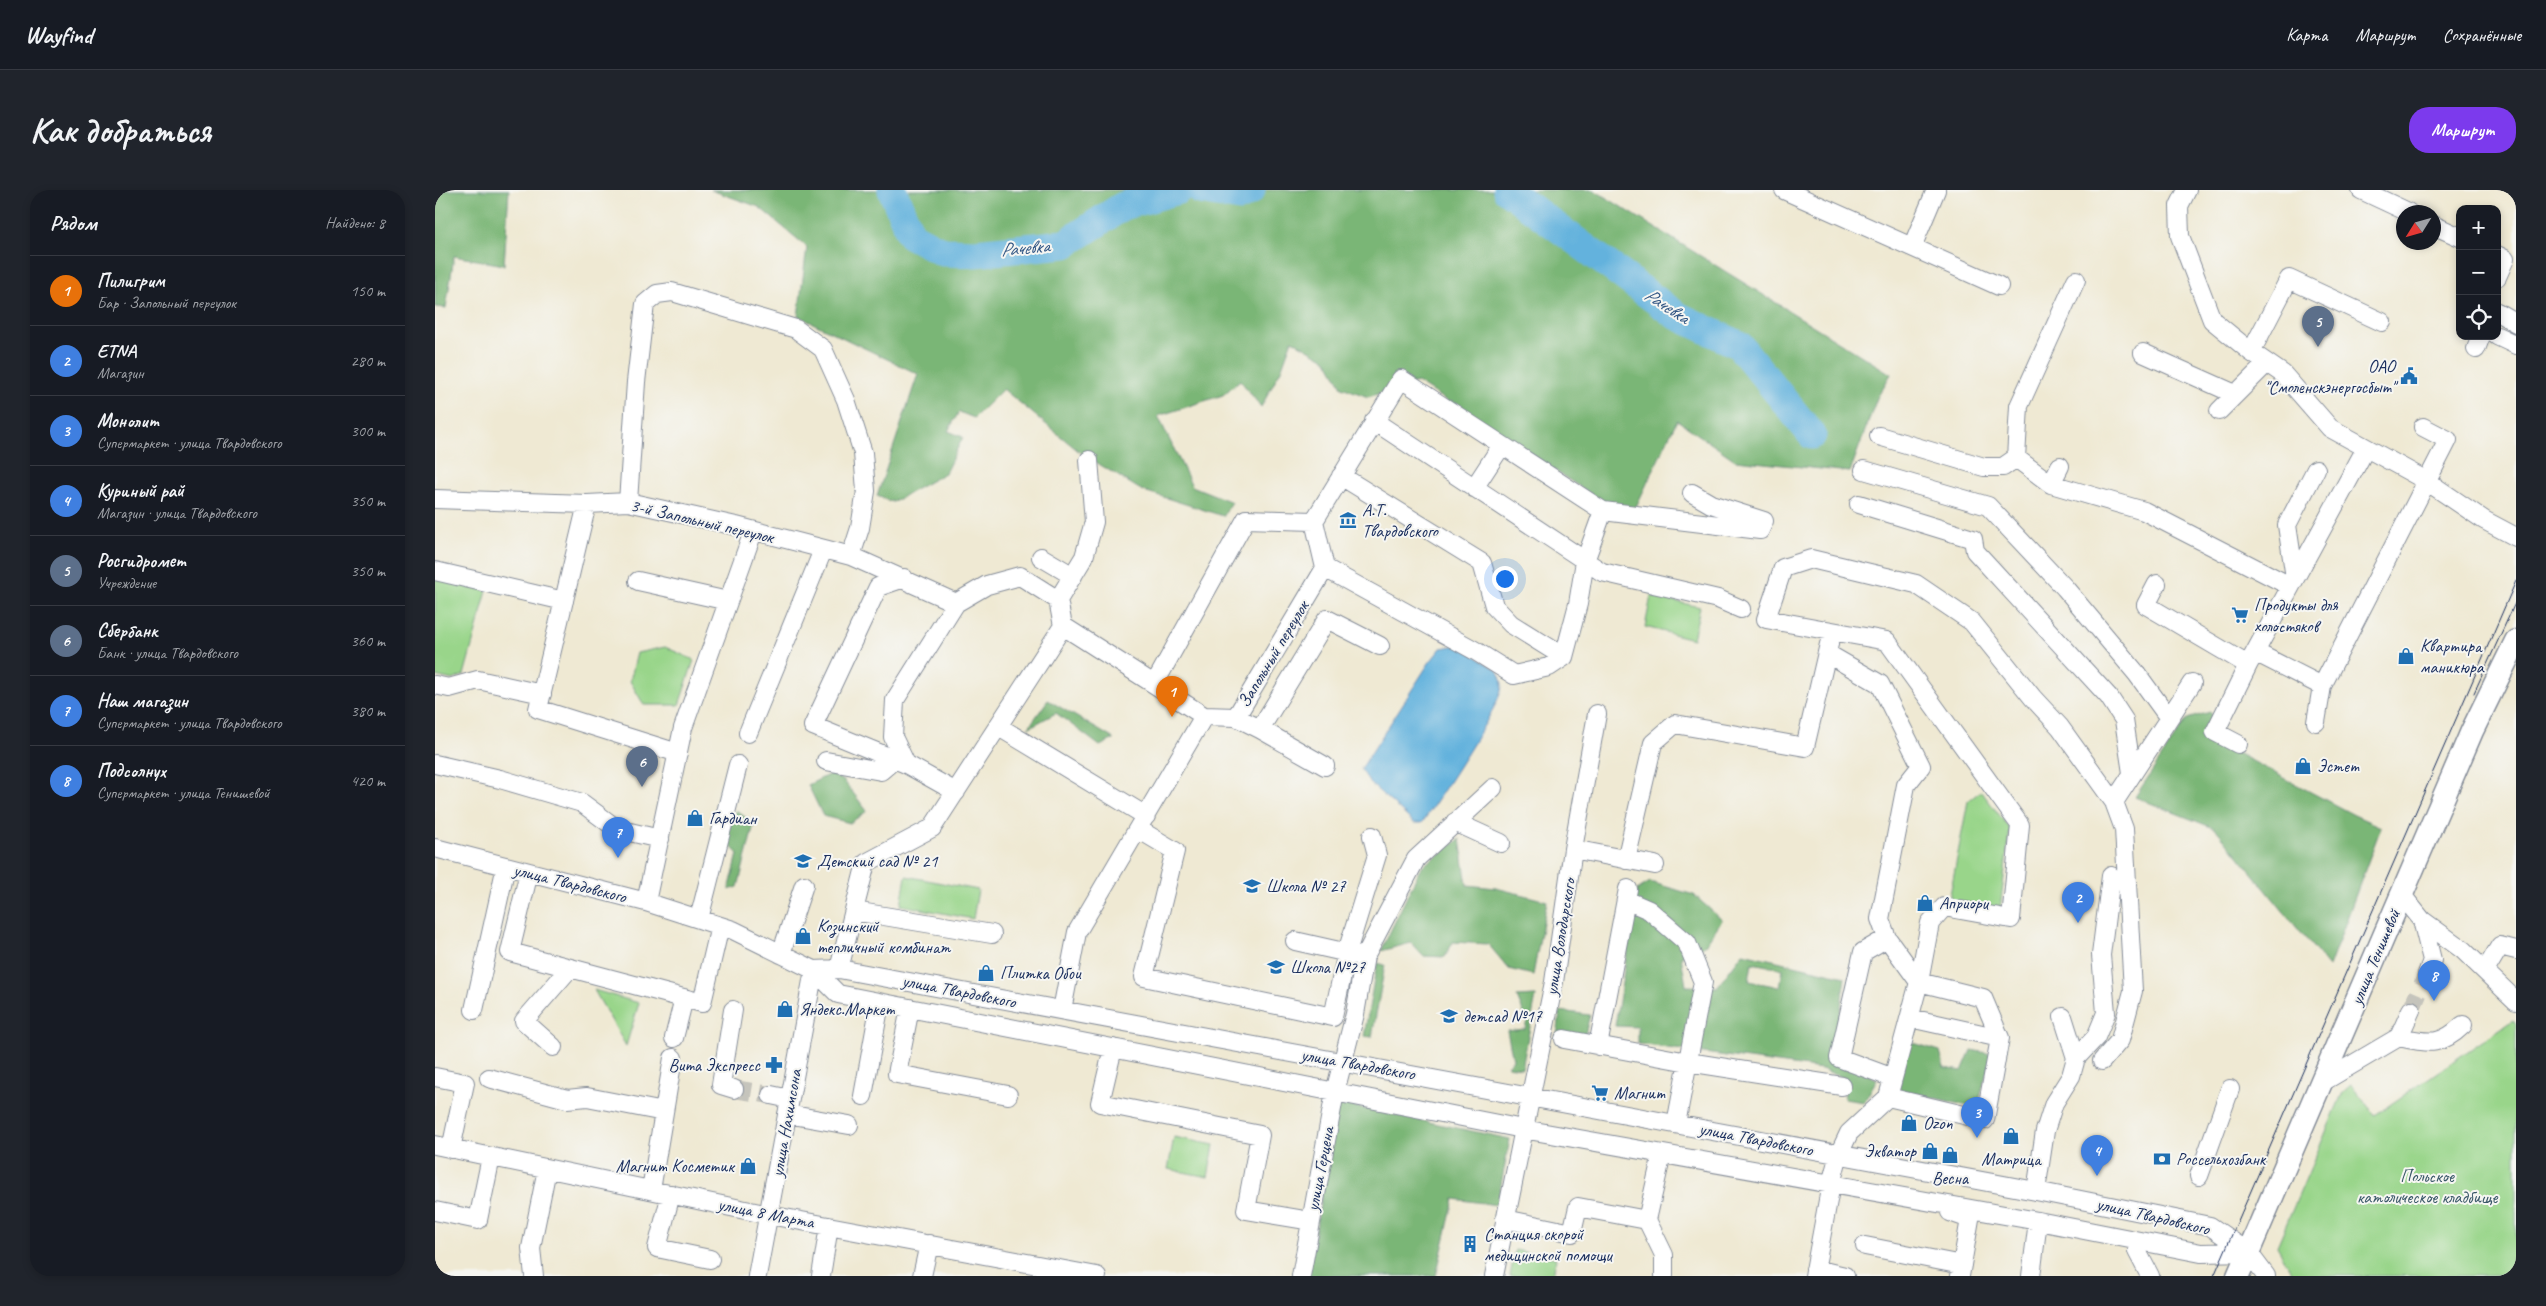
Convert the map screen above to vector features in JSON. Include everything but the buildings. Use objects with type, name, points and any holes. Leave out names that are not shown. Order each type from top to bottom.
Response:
[{"type":"main road","name":"улица Тенишевой","points":[[2238,1276],[2472,731],[2513,653]]},
{"type":"street","points":[[1784,190],[1999,286]]},
{"type":"street","points":[[1912,247],[1936,190]]},
{"type":"street","points":[[2187,190],[2179,206],[2180,236],[2212,320],[2251,352],[2283,374],[2330,428],[2425,480],[2484,520],[2516,537]]},
{"type":"street","points":[[2361,190],[2396,206]]},
{"type":"street","points":[[2441,229],[2456,235]]},
{"type":"street","points":[[2501,257],[2505,259],[2501,268]]},
{"type":"street","points":[[2251,352],[2289,279],[2383,322]]},
{"type":"street","points":[[2016,458],[2019,406],[2076,280]]},
{"type":"street","points":[[628,502],[636,382],[645,304],[657,294],[672,292],[796,329],[823,349],[846,400],[863,453],[866,491],[860,528],[851,556]]},
{"type":"street","points":[[2501,314],[2516,321]]},
{"type":"street","points":[[2501,338],[2516,346]]},
{"type":"street","points":[[2143,353],[2235,394]]},
{"type":"street","points":[[2219,412],[2267,362]]},
{"type":"street","points":[[1603,510],[1585,561],[1578,604],[1564,657],[1549,667],[1514,675],[1325,568],[1314,521],[1401,379],[1603,510],[1761,530],[1764,521],[1711,504],[1692,493]]},
{"type":"street","points":[[1375,422],[1602,572],[1718,599],[1741,609]]},
{"type":"street","points":[[2316,722],[2322,686],[2425,480],[2448,440],[2423,427]]},
{"type":"street","points":[[1879,436],[1984,467],[2003,467],[2016,458]]},
{"type":"street","points":[[1474,488],[1502,445]]},
{"type":"street","points":[[2238,744],[2215,732],[2252,658],[2366,448]]},
{"type":"street","points":[[2016,458],[2051,484],[2144,511],[2293,582]]},
{"type":"street","points":[[839,968],[866,863],[932,828],[1063,626],[1058,600],[1084,557],[1094,522],[1089,460]]},
{"type":"street","points":[[2051,484],[2060,466]]},
{"type":"street","points":[[2293,582],[2287,526],[2316,469]]},
{"type":"street","points":[[1864,470],[1988,506],[2065,588],[2137,674],[2169,718]]},
{"type":"street","points":[[1341,476],[1482,563],[1494,606],[1511,624],[1564,657]]},
{"type":"street","name":"3-й Запольный переулок","points":[[435,499],[587,504],[628,502],[736,526],[753,532],[851,556],[904,578],[956,603]]},
{"type":"street","points":[[587,504],[538,709],[678,753]]},
{"type":"street","points":[[1859,504],[1973,539],[1975,551],[2109,697],[2124,720],[2132,773]]},
{"type":"street","points":[[1155,683],[1246,519],[1314,521]]},
{"type":"street","points":[[645,902],[661,839],[683,728],[753,532]]},
{"type":"street","points":[[747,733],[823,550]]},
{"type":"street","points":[[1041,557],[1073,576]]},
{"type":"street","points":[[1845,1276],[1814,1273],[1831,1184],[1839,1154],[1849,1133],[1888,1097],[1919,982],[1930,923],[1944,907],[2011,920],[2020,825],[1887,641],[1766,619],[1783,568],[1811,559],[1916,584],[1971,622],[2033,698],[2060,726],[2113,802],[2124,829],[2133,991],[2120,1040],[2102,1061]]},
{"type":"street","name":"Запольный переулок","points":[[1204,716],[1235,717],[1325,568]]},
{"type":"street","points":[[435,571],[564,601]]},
{"type":"street","points":[[901,762],[893,737],[895,700],[956,603],[987,585],[1020,576],[1058,600]]},
{"type":"street","points":[[904,578],[878,587],[813,726],[901,762],[956,792]]},
{"type":"street","points":[[638,581],[728,601]]},
{"type":"street","points":[[2157,584],[2146,605],[2252,658],[2322,686]]},
{"type":"street","points":[[1260,729],[1327,619],[1380,646]]},
{"type":"street","points":[[1062,1010],[1077,932],[1204,716],[1063,626]]},
{"type":"street","points":[[1626,860],[1653,743],[1675,724],[1805,747],[1828,654],[1831,631]]},
{"type":"street","points":[[1828,654],[1880,684],[1921,766],[1906,786],[1880,920],[1887,938],[1919,982],[1983,998],[2000,1038],[1985,1120],[1888,1097]]},
{"type":"street","points":[[435,685],[449,688],[478,680],[542,694]]},
{"type":"street","points":[[2113,802],[2192,683]]},
{"type":"street","name":"улица Володарского","points":[[1494,1276],[1554,982],[1573,849],[1597,714]]},
{"type":"street","points":[[1235,717],[1325,766]]},
{"type":"street","points":[[999,727],[1142,822],[1175,851],[1144,977],[1333,1017],[1347,952],[1377,855],[1372,836]]},
{"type":"street","points":[[826,761],[881,771],[901,762]]},
{"type":"street","points":[[435,764],[500,779],[582,803],[617,829],[661,839]]},
{"type":"street","points":[[699,919],[738,765]]},
{"type":"street","name":"улица Герцена","points":[[1301,1276],[1335,1092],[1355,1014],[1365,956],[1416,859],[1493,788]]},
{"type":"street","points":[[1455,822],[1501,843]]},
{"type":"street","name":"улица Твардовского","points":[[435,848],[645,902],[721,926],[814,970],[838,994],[1523,1129],[2038,1221],[2201,1253],[2248,1252]]},
{"type":"street","points":[[1573,849],[1655,865]]},
{"type":"street","points":[[474,1010],[506,866]]},
{"type":"street","points":[[529,872],[510,952],[702,1003],[721,926]]},
{"type":"street","points":[[2036,1191],[2045,1131],[2054,1103],[2071,1076],[2076,1058],[2097,1037],[2105,1014],[2101,955],[2111,876]]},
{"type":"street","points":[[781,954],[804,885]]},
{"type":"street","points":[[1598,1046],[1627,894],[1649,910],[1687,943],[1703,982],[1676,1124]]},
{"type":"street","points":[[2402,895],[2422,920],[2463,950],[2516,1001]]},
{"type":"street","points":[[854,912],[991,934]]},
{"type":"street","points":[[2422,920],[2432,960],[2427,974]]},
{"type":"street","points":[[1887,938],[1863,952],[1839,1058],[1893,1078]]},
{"type":"street","points":[[1295,941],[1365,956]]},
{"type":"street","points":[[2485,971],[2500,946],[2516,950]]},
{"type":"street","points":[[553,1047],[524,1021],[570,968]]},
{"type":"street","name":"улица Твардовского","points":[[814,970],[839,968],[2036,1191],[2210,1226],[2248,1252]]},
{"type":"street","name":"улица Нахимсона","points":[[757,1276],[814,970]]},
{"type":"street","points":[[673,1038],[684,998]]},
{"type":"street","points":[[863,1096],[880,1003]]},
{"type":"street","points":[[910,1008],[897,1074],[1008,1095]]},
{"type":"street","points":[[733,1010],[721,1085],[734,1088]]},
{"type":"street","points":[[2321,1084],[2399,1036],[2411,1010]]},
{"type":"street","points":[[2063,1017],[2076,1058]]},
{"type":"street","points":[[1910,1018],[2000,1038]]},
{"type":"street","points":[[2399,1036],[2431,1044],[2451,1037],[2463,1025]]},
{"type":"street","points":[[1564,1039],[1688,1062],[1842,1086]]},
{"type":"street","points":[[1113,1048],[1100,1103],[1260,1135],[1246,1210],[1311,1221]]},
{"type":"street","points":[[651,1190],[673,1058]]},
{"type":"street","points":[[435,1077],[465,1083],[443,1147]]},
{"type":"street","points":[[489,1078],[567,1099],[587,1098],[664,1112]]},
{"type":"street","points":[[2199,1176],[2230,1088]]},
{"type":"street","points":[[771,1095],[789,1106],[849,1125]]},
{"type":"street","name":"улица 8 Марта","points":[[443,1147],[769,1215],[1097,1276]]},
{"type":"street","points":[[1661,1154],[1647,1220],[1664,1255],[1664,1276]]},
{"type":"street","points":[[435,1210],[477,1220],[491,1157]]},
{"type":"street","points":[[534,1276],[531,1248],[547,1169]]},
{"type":"street","points":[[671,1194],[657,1248],[710,1259]]},
{"type":"street","points":[[1865,1246],[1961,1270],[1970,1219],[1909,1198]]},
{"type":"street","points":[[1505,1219],[1573,1233],[1578,1207],[1647,1220]]},
{"type":"street","points":[[2031,1276],[2038,1221]]},
{"type":"street","points":[[821,1276],[829,1226]]},
{"type":"street","points":[[2138,1241],[2137,1251],[2150,1276]]},
{"type":"street","points":[[922,1276],[929,1244]]},
{"type":"street","points":[[2248,1252],[2266,1276]]},
{"type":"green space","points":[[435,190],[509,190],[504,265],[454,256],[446,308],[435,307]]},
{"type":"green space","points":[[711,190],[1594,190],[1891,374],[1877,398],[1850,472],[1735,460],[1677,420],[1634,511],[1608,505],[1417,382],[1368,397],[1342,387],[1327,360],[1292,340],[1281,370],[1261,407],[1240,380],[1223,395],[1158,416],[1192,486],[1232,502],[1223,516],[1141,490],[1081,453],[1003,389],[974,418],[959,412],[948,431],[963,437],[945,473],[893,502],[877,496],[918,374],[798,316],[807,247],[759,207]]},
{"type":"green space","points":[[435,577],[487,591],[464,675],[453,680],[435,676]]},
{"type":"green space","points":[[1651,596],[1700,607],[1693,639],[1645,627]]},
{"type":"green space","points":[[665,647],[694,660],[679,705],[644,705],[630,681],[637,653]]},
{"type":"green space","points":[[1048,700],[1114,739],[1100,746],[1056,713],[1028,728]]},
{"type":"green space","points":[[2210,712],[2222,745],[2354,815],[2381,827],[2329,967],[2216,829],[2135,797],[2187,719]]},
{"type":"green space","points":[[830,774],[844,781],[867,811],[850,823],[823,816],[808,785]]},
{"type":"green space","points":[[1981,791],[2010,829],[2000,909],[1949,900],[1968,801]]},
{"type":"green space","points":[[736,810],[754,824],[738,887],[729,890],[738,854],[725,840]]},
{"type":"green space","points":[[1460,839],[1467,885],[1496,888],[1547,901],[1533,975],[1509,969],[1488,944],[1453,942],[1445,957],[1423,956],[1411,943],[1381,951],[1421,867]]},
{"type":"green space","points":[[906,876],[978,890],[973,919],[901,905]]},
{"type":"green space","points":[[1650,882],[1694,895],[1722,920],[1705,945],[1681,956],[1686,986],[1717,987],[1743,953],[1845,977],[1834,1058],[1877,1079],[1864,1102],[1844,1099],[1846,1079],[1822,1069],[1638,1044],[1638,1027],[1615,1026],[1637,890]],"holes":[[[1752,963],[1783,969],[1780,987],[1749,981]]]},
{"type":"green space","points":[[1377,963],[1385,965],[1372,1037],[1364,1036]]},
{"type":"green space","points":[[594,990],[639,1003],[626,1046]]},
{"type":"green space","points":[[1536,996],[1522,1068],[1508,1066],[1513,1059],[1507,1031],[1525,1029],[1527,1021],[1517,997]]},
{"type":"green space","points":[[1560,1011],[1590,1015],[1585,1034],[1568,1034],[1557,1038]]},
{"type":"green space","name":"Польское католическое кладбище","points":[[2513,1020],[2516,1025],[2516,1276],[2294,1276],[2277,1246],[2343,1092],[2351,1085],[2375,1115]]},
{"type":"green space","points":[[1910,1042],[1940,1051],[1944,1068],[1962,1071],[1971,1050],[1992,1054],[1977,1108],[1897,1089]]},
{"type":"green space","points":[[1337,1103],[1510,1139],[1497,1205],[1454,1199],[1436,1276],[1308,1276]]},
{"type":"green space","points":[[1174,1137],[1214,1145],[1208,1177],[1168,1169]]},
{"type":"green space","points":[[1515,1250],[1556,1258],[1553,1276],[1510,1276]]},
{"type":"water","points":[[1458,645],[1497,670],[1502,685],[1492,711],[1454,775],[1422,823],[1414,823],[1370,783],[1361,769],[1429,663],[1441,648]]},
{"type":"waterway","name":"Рачевка","points":[[892,190],[911,235],[943,252],[975,253],[1065,244],[1123,206],[1178,190]]},
{"type":"waterway","name":"Рачевка","points":[[1200,190],[1240,197],[1251,190]]},
{"type":"waterway","name":"Рачевка","points":[[1507,190],[1676,315],[1739,345],[1812,435]]},
{"type":"tunnel","points":[[2411,1010],[2427,974]]},
{"type":"tunnel","points":[[734,1089],[771,1095]]},
{"type":"tram line","points":[[2214,1276],[2516,581]]},
{"type":"tram line","points":[[2474,693],[2516,601]]},
{"type":"place","name":"Росгидромет","points":[[2318,347]]},
{"type":"place","name":"ОАО \"Смоленскэнергосбыт\"","points":[[2409,376]]},
{"type":"place","name":"А.Т. Твардовского","points":[[1348,520]]},
{"type":"place","name":"Продукты для холостяков","points":[[2240,615]]},
{"type":"place","name":"Квартира маникюра","points":[[2406,656]]},
{"type":"place","name":"Пилигрим","points":[[1172,717]]},
{"type":"place","name":"Эстет","points":[[2303,766]]},
{"type":"place","name":"Сбербанк","points":[[642,787]]},
{"type":"place","name":"Гардиан","points":[[695,818]]},
{"type":"place","name":"Наш магазин","points":[[618,858]]},
{"type":"place","name":"Детский сад № 21","points":[[803,861]]},
{"type":"place","name":"Школа № 27","points":[[1252,886]]},
{"type":"place","name":"Априори","points":[[1925,903]]},
{"type":"place","name":"ETNA","points":[[2078,923]]},
{"type":"place","name":"Козинский тепличный комбинат","points":[[803,936]]},
{"type":"place","name":"Школа №27","points":[[1276,967]]},
{"type":"place","name":"Плитка Обои","points":[[986,973]]},
{"type":"place","name":"Подсолнух","points":[[2434,1001]]},
{"type":"place","name":"Яндекс.Маркет","points":[[785,1009]]},
{"type":"place","name":"детсад №17","points":[[1449,1016]]},
{"type":"place","name":"Вита Экспресс","points":[[774,1065]]},
{"type":"place","name":"Магнит","points":[[1600,1093]]},
{"type":"place","name":"Ozon","points":[[1909,1123]]},
{"type":"place","name":"Матрица","points":[[2011,1136]]},
{"type":"place","name":"Монолит","points":[[1977,1138]]},
{"type":"place","name":"Экватор","points":[[1930,1151]]},
{"type":"place","name":"Весна","points":[[1950,1155]]},
{"type":"place","name":"Россельхозбанк","points":[[2162,1159]]},
{"type":"place","name":"Магнит Косметик","points":[[748,1166]]},
{"type":"place","name":"Куриный рай","points":[[2097,1176]]},
{"type":"place","name":"Станция скорой медицинской помощи","points":[[1470,1244]]}]
